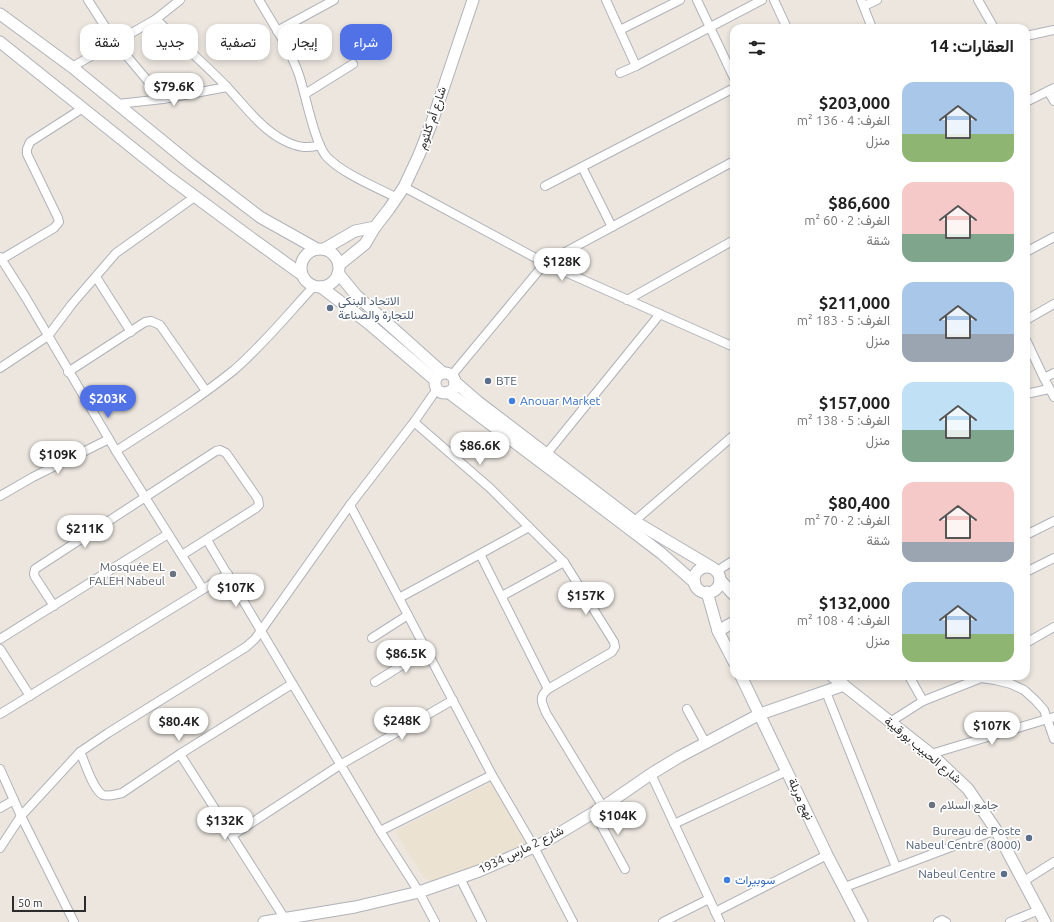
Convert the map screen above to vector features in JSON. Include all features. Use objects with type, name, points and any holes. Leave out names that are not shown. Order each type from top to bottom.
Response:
[{"type":"main road","name":"شارع أم كلثوم","points":[[339,269],[364,244],[404,187],[432,122],[472,0]]},
{"type":"main road","points":[[0,14],[72,67],[192,165],[260,217],[320,249],[331,252],[336,258],[339,269],[356,295],[444,380],[454,386],[448,392],[544,458],[631,524],[702,591],[707,592],[717,588],[717,573]]},
{"type":"main road","points":[[0,42],[170,178],[301,274],[307,282],[317,286],[444,380],[477,401],[544,458]]},
{"type":"main road","points":[[301,274],[300,267],[302,261],[305,255],[310,251],[320,249],[355,231],[375,227]]},
{"type":"main road","points":[[317,286],[333,282],[337,277],[339,269]]},
{"type":"main road","points":[[631,524],[717,573],[730,590]]},
{"type":"main road","points":[[695,583],[696,573],[699,570],[704,568],[717,573]]},
{"type":"main road","points":[[707,592],[718,631],[730,654]]},
{"type":"main road","points":[[718,631],[730,624]]},
{"type":"main road","name":"نهج مربلة","points":[[743,680],[827,855],[862,922]]},
{"type":"main road","name":"شارع الحبيب بورقيبة","points":[[837,680],[931,754],[968,789],[996,830],[1045,922]]},
{"type":"main road","name":"شارع 2 مارس 1934","points":[[264,922],[355,907],[419,892],[479,871],[534,846],[599,810],[651,774],[679,757],[760,714],[844,685]]},
{"type":"street","points":[[88,0],[103,24]]},
{"type":"street","points":[[134,31],[156,19],[180,0]]},
{"type":"street","points":[[259,0],[299,74],[320,145],[326,155],[344,170],[397,198]]},
{"type":"street","points":[[277,32],[334,0]]},
{"type":"street","points":[[606,0],[636,66]]},
{"type":"street","points":[[620,30],[680,0]]},
{"type":"street","points":[[697,0],[730,70]]},
{"type":"street","points":[[620,73],[762,0]]},
{"type":"street","points":[[774,0],[785,24]]},
{"type":"street","points":[[871,24],[863,3],[877,0]]},
{"type":"street","points":[[978,0],[992,24]]},
{"type":"street","points":[[156,19],[227,87],[253,116],[284,141],[302,148],[311,148],[320,145]]},
{"type":"street","points":[[1030,35],[1054,30]]},
{"type":"street","points":[[72,67],[84,60]]},
{"type":"street","points":[[130,60],[163,98]]},
{"type":"street","points":[[305,94],[353,64]]},
{"type":"street","points":[[118,104],[227,87]]},
{"type":"street","points":[[1030,100],[1051,89],[1054,101]]},
{"type":"street","points":[[545,186],[730,90]]},
{"type":"street","points":[[83,108],[30,142],[27,149],[59,222],[54,228],[1,258],[116,451],[203,589]]},
{"type":"street","points":[[0,848],[21,816],[80,752],[246,647],[255,639],[350,505],[414,422],[444,380],[545,263],[730,163]]},
{"type":"street","points":[[582,166],[612,227]]},
{"type":"street","points":[[404,187],[545,263],[730,345]]},
{"type":"street","points":[[0,368],[48,336],[72,304],[116,253],[196,196]]},
{"type":"street","points":[[1030,250],[1054,237]]},
{"type":"street","points":[[627,300],[730,242]]},
{"type":"street","points":[[96,278],[131,332]]},
{"type":"street","points":[[116,451],[206,391],[249,356],[317,286]]},
{"type":"street","points":[[1030,318],[1054,304]]},
{"type":"street","points":[[544,458],[660,314]]},
{"type":"street","points":[[68,372],[145,322],[151,321],[160,325],[206,391]]},
{"type":"street","points":[[1030,348],[1054,397]]},
{"type":"street","points":[[1044,378],[1054,373]]},
{"type":"street","points":[[1030,393],[1050,389]]},
{"type":"street","points":[[414,422],[490,488],[564,562],[614,642],[615,646],[612,652],[543,693],[542,704],[599,810],[625,869]]},
{"type":"street","points":[[631,524],[730,438]]},
{"type":"street","points":[[0,496],[33,477],[109,439]]},
{"type":"street","points":[[54,606],[35,577],[35,569],[216,451],[220,450],[226,452],[258,499],[259,505],[182,555]]},
{"type":"street","points":[[350,505],[492,775],[534,846],[573,922]]},
{"type":"street","points":[[1030,533],[1054,521]]},
{"type":"street","points":[[399,598],[529,527]]},
{"type":"street","points":[[0,639],[168,534]]},
{"type":"street","points":[[207,540],[340,765],[419,892],[435,922]]},
{"type":"street","points":[[480,554],[548,689]]},
{"type":"street","points":[[1030,570],[1054,558]]},
{"type":"street","points":[[502,596],[564,562]]},
{"type":"street","points":[[717,573],[730,563]]},
{"type":"street","points":[[0,714],[228,574]]},
{"type":"street","points":[[372,638],[408,615]]},
{"type":"street","points":[[1030,640],[1054,627]]},
{"type":"street","points":[[0,649],[30,696]]},
{"type":"street","points":[[375,682],[426,650]]},
{"type":"street","points":[[911,680],[923,701]]},
{"type":"street","points":[[890,722],[923,701],[973,680]]},
{"type":"street","points":[[995,680],[1011,684],[1024,690],[1035,700],[1051,718],[1054,739]]},
{"type":"street","points":[[80,752],[97,790],[104,795],[111,796],[122,792],[292,684]]},
{"type":"street","points":[[826,692],[896,867]]},
{"type":"street","points":[[233,835],[340,765],[453,700]]},
{"type":"street","points":[[687,709],[706,744]]},
{"type":"street","points":[[931,754],[1051,718]]},
{"type":"street","points":[[180,754],[285,918]]},
{"type":"street","points":[[0,769],[21,816],[74,922]]},
{"type":"street","points":[[674,824],[787,771]]},
{"type":"street","points":[[651,774],[720,922]]},
{"type":"street","points":[[380,831],[492,775]]},
{"type":"street","points":[[0,808],[14,800]]},
{"type":"street","points":[[845,887],[996,830]]},
{"type":"street","points":[[715,912],[827,855]]},
{"type":"street","points":[[1024,881],[1054,862]]},
{"type":"street","points":[[460,878],[482,922]]},
{"type":"street","points":[[663,922],[709,899]]},
{"type":"street","points":[[1010,922],[1039,910]]},
{"type":"street","points":[[938,922],[942,920],[946,922]]},
{"type":"shaded area","points":[[498,779],[535,842],[435,882],[425,879],[395,831]]},
{"type":"place","name":"الاتحاد البنكي للتجارة والصناعة","points":[[330,308]]},
{"type":"place","name":"BTE","points":[[488,381]]},
{"type":"place","name":"Anouar Market","points":[[512,401]]},
{"type":"place","name":"Mosquée EL FALEH Nabeul","points":[[173,574]]},
{"type":"place","name":"جامع السلام","points":[[932,805]]},
{"type":"place","name":"Bureau de Poste Nabeul Centre (8000)","points":[[1029,838]]},
{"type":"place","name":"Nabeul Centre","points":[[1004,874]]},
{"type":"place","name":"سوبيرات","points":[[727,880]]}]
